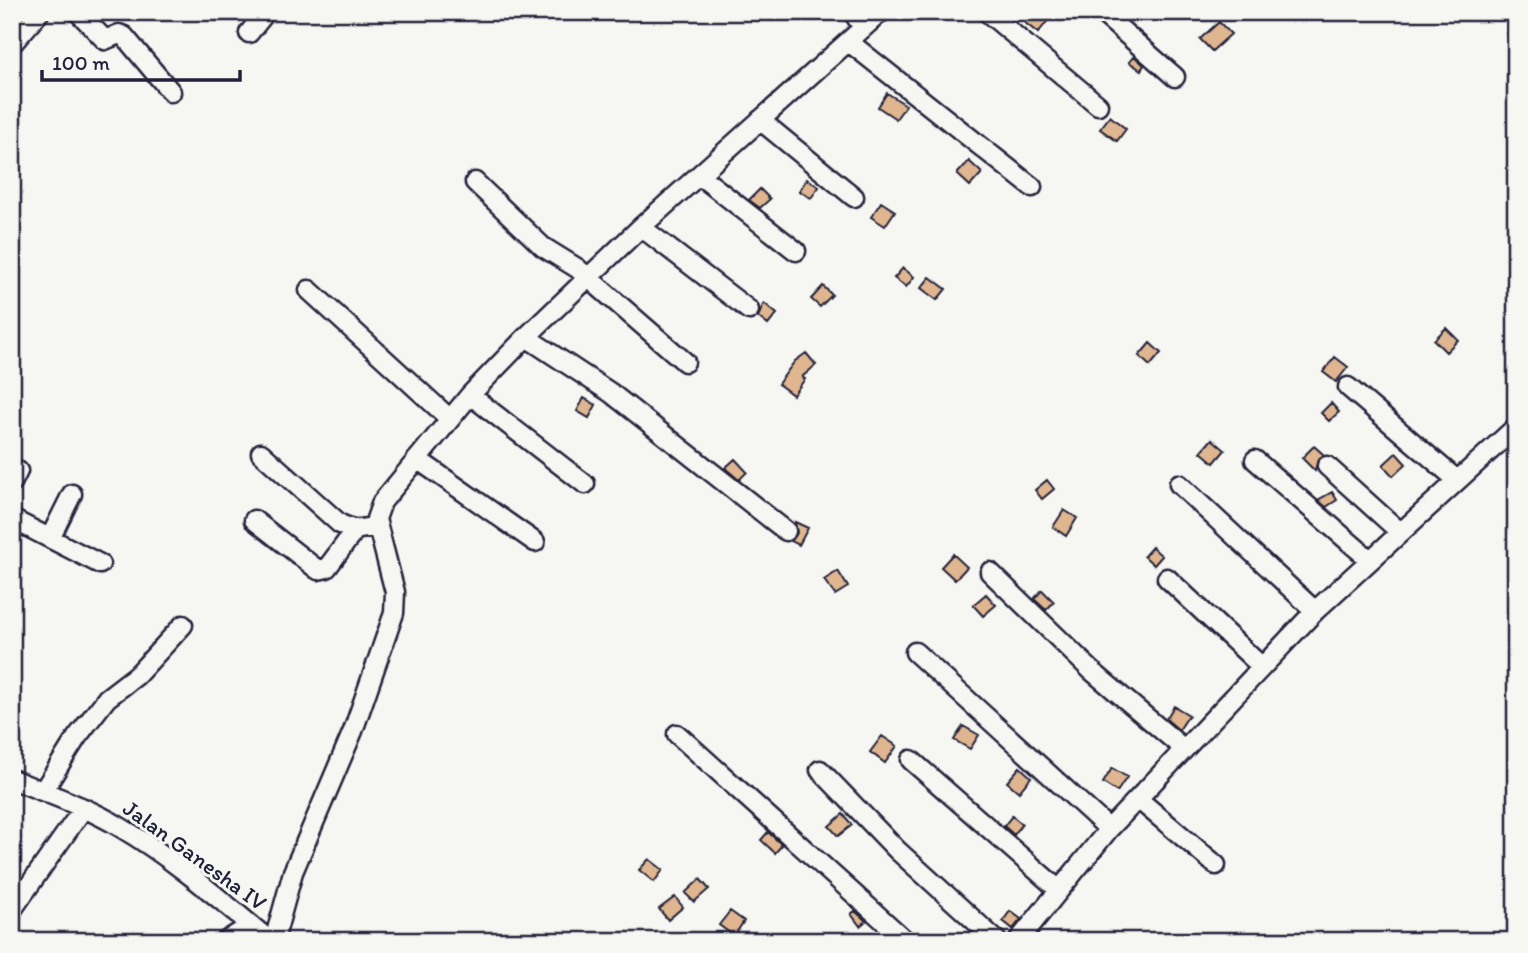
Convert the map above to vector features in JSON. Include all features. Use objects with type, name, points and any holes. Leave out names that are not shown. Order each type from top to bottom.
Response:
[{"type":"street","points":[[12,44],[40,12]]},
{"type":"street","points":[[78,12],[105,40],[120,34],[124,36],[171,92]]},
{"type":"street","points":[[249,33],[266,12]]},
{"type":"street","points":[[853,12],[863,28]]},
{"type":"street","points":[[272,941],[293,872],[353,731],[394,613],[395,592],[376,519],[382,502],[470,395],[526,337],[641,227],[881,12]]},
{"type":"street","points":[[987,12],[1098,105]]},
{"type":"street","points":[[1101,12],[1175,77]]},
{"type":"street","points":[[849,42],[1032,187]]},
{"type":"street","points":[[760,120],[854,197]]},
{"type":"street","points":[[699,175],[796,251]]},
{"type":"street","points":[[475,182],[543,247],[589,278],[685,362]]},
{"type":"street","points":[[641,227],[749,310]]},
{"type":"street","points":[[309,290],[450,419]]},
{"type":"street","points":[[526,337],[611,393],[786,531]]},
{"type":"street","points":[[1348,387],[1457,480]]},
{"type":"street","points":[[470,395],[585,484]]},
{"type":"street","points":[[1018,941],[1109,829],[1315,611],[1516,426]]},
{"type":"street","points":[[261,453],[331,519],[347,528],[377,526]]},
{"type":"street","points":[[417,459],[535,542]]},
{"type":"street","points":[[1255,460],[1370,560]]},
{"type":"street","points":[[1327,466],[1400,532]]},
{"type":"street","points":[[1179,484],[1315,611]]},
{"type":"street","points":[[50,538],[72,494]]},
{"type":"street","points":[[12,519],[100,564]]},
{"type":"street","points":[[254,520],[318,570],[327,568],[356,529]]},
{"type":"street","points":[[990,572],[1093,672],[1184,749]]},
{"type":"street","points":[[1167,578],[1262,667]]},
{"type":"street","points":[[43,791],[77,737],[107,698],[136,675],[183,625]]},
{"type":"street","points":[[915,652],[1109,829]]},
{"type":"street","points":[[677,734],[906,941]]},
{"type":"street","points":[[911,760],[1059,890]]},
{"type":"street","points":[[820,770],[897,850],[997,941]]},
{"type":"street","name":"Jalan Ganesha IV","points":[[12,779],[123,829],[272,941]]},
{"type":"street","points":[[1138,799],[1216,865]]},
{"type":"street","points":[[12,910],[83,809]]},
{"type":"street","points":[[226,941],[251,925]]},
{"type":"building","points":[[1032,12],[1041,12],[1049,19],[1038,33],[1024,22]]},
{"type":"building","points":[[1219,22],[1231,34],[1212,51],[1200,39]]},
{"type":"building","points":[[1134,56],[1144,65],[1141,70],[1129,62]]},
{"type":"building","points":[[887,93],[906,105],[896,119],[878,107]]},
{"type":"building","points":[[1110,116],[1126,129],[1117,141],[1100,129]]},
{"type":"building","points":[[969,161],[982,173],[970,186],[957,174]]},
{"type":"building","points":[[807,179],[819,187],[811,198],[799,191]]},
{"type":"building","points":[[760,189],[770,199],[760,208],[749,200]]},
{"type":"building","points":[[881,202],[895,211],[885,226],[871,217]]},
{"type":"building","points":[[903,268],[914,277],[906,287],[894,278]]},
{"type":"building","points":[[930,277],[946,289],[937,300],[921,288]]},
{"type":"building","points":[[823,286],[832,295],[820,307],[811,299]]},
{"type":"building","points":[[764,303],[777,314],[768,325],[758,317]]},
{"type":"building","points":[[1446,328],[1458,340],[1446,352],[1434,340]]},
{"type":"building","points":[[1150,343],[1161,353],[1150,366],[1139,356]]},
{"type":"building","points":[[806,353],[816,365],[802,377],[805,379],[793,395],[778,384],[795,361]]},
{"type":"building","points":[[1335,357],[1348,367],[1336,382],[1323,372]]},
{"type":"building","points":[[584,398],[596,405],[589,418],[577,411]]},
{"type":"building","points":[[1331,403],[1339,412],[1329,421],[1321,413]]},
{"type":"building","points":[[1212,439],[1225,450],[1214,463],[1201,452]]},
{"type":"building","points":[[1314,446],[1324,455],[1318,459],[1315,471],[1302,458]]},
{"type":"building","points":[[1396,453],[1406,464],[1393,476],[1383,465]]},
{"type":"building","points":[[735,459],[747,472],[739,480],[725,468]]},
{"type":"building","points":[[1047,480],[1054,489],[1042,499],[1035,490]]},
{"type":"building","points":[[1332,492],[1337,500],[1326,507],[1318,500]]},
{"type":"building","points":[[1064,510],[1077,518],[1066,536],[1053,527]]},
{"type":"building","points":[[795,522],[808,528],[799,545],[791,541],[797,533]]},
{"type":"building","points":[[1152,547],[1162,556],[1154,565],[1144,556]]},
{"type":"building","points":[[953,554],[967,567],[955,580],[941,567]]},
{"type":"building","points":[[838,571],[848,587],[835,595],[824,580]]},
{"type":"building","points":[[1042,590],[1054,602],[1046,610],[1034,599]]},
{"type":"building","points":[[986,594],[996,605],[983,616],[973,605]]},
{"type":"building","points":[[1174,706],[1189,715],[1179,730],[1166,719]]},
{"type":"building","points":[[963,726],[979,735],[970,749],[954,740]]},
{"type":"building","points":[[882,736],[897,746],[885,763],[870,752]]},
{"type":"building","points":[[1020,767],[1031,777],[1019,792],[1007,782]]},
{"type":"building","points":[[1112,768],[1127,777],[1117,792],[1103,783]]},
{"type":"building","points":[[843,814],[852,825],[838,836],[829,826]]},
{"type":"building","points":[[1012,816],[1022,824],[1014,835],[1004,826]]},
{"type":"building","points":[[768,832],[782,845],[775,853],[761,840]]},
{"type":"building","points":[[649,859],[663,870],[654,882],[639,870]]},
{"type":"building","points":[[700,879],[709,889],[694,902],[685,893]]},
{"type":"building","points":[[675,897],[683,907],[668,920],[659,909]]},
{"type":"building","points":[[730,911],[744,921],[734,936],[719,925]]},
{"type":"building","points":[[855,911],[866,921],[860,926],[851,914]]},
{"type":"building","points":[[1010,911],[1021,919],[1013,929],[1003,921]]}]
